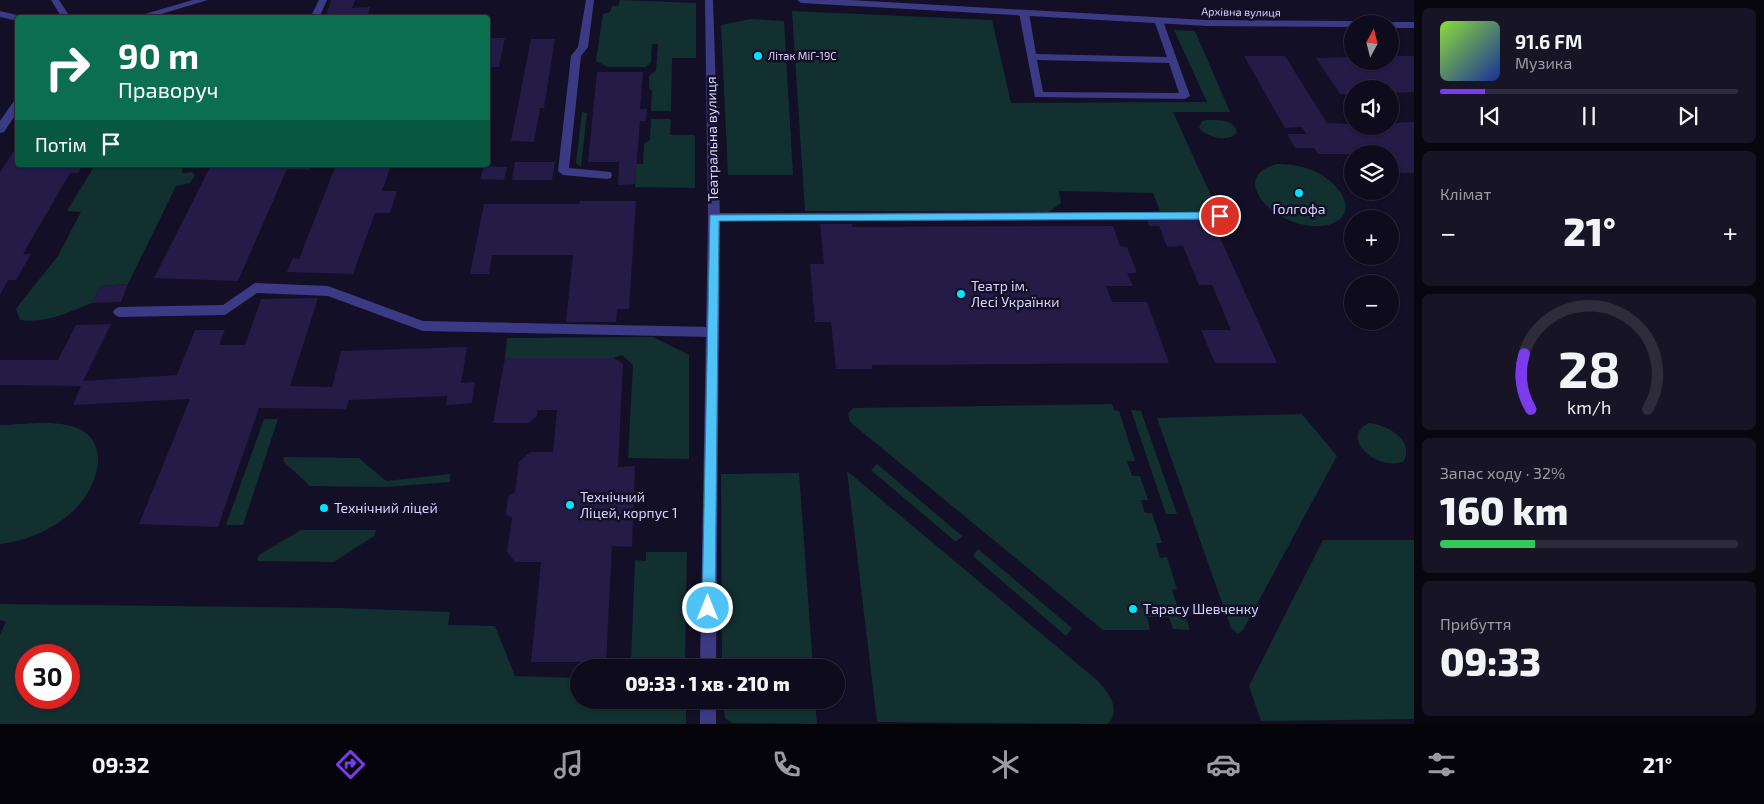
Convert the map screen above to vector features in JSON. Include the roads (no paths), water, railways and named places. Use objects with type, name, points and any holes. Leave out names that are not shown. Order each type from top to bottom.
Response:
[{"type":"street","points":[[55,0],[65,15]]},
{"type":"street","points":[[146,15],[204,0]]},
{"type":"street","points":[[316,15],[323,0]]},
{"type":"street","points":[[590,0],[583,47],[576,56],[563,171],[607,175]]},
{"type":"street","name":"Театральна вулиця","points":[[708,659],[714,218],[709,0]]},
{"type":"street","name":"Архівна вулиця","points":[[801,0],[1159,20],[1344,24]]},
{"type":"street","points":[[1024,13],[1039,94],[1184,96],[1159,20]]},
{"type":"street","points":[[0,14],[15,17]]},
{"type":"street","points":[[1399,25],[1414,25]]},
{"type":"street","points":[[1032,57],[1172,60]]},
{"type":"street","points":[[0,129],[15,107]]},
{"type":"street","points":[[714,218],[1228,216]]},
{"type":"street","points":[[118,312],[226,310],[255,288],[328,291],[423,326],[712,332]]},
{"type":"street","points":[[708,709],[708,724]]},
{"type":"place","name":"Літак МіГ-19С","points":[[758,56]]},
{"type":"place","name":"Голгофа","points":[[1299,193]]},
{"type":"place","name":"Театр ім. Лесі Українки","points":[[961,294]]},
{"type":"place","name":"Технічний Ліцей, корпус 1","points":[[570,505]]},
{"type":"place","name":"Технічний ліцей","points":[[324,508]]},
{"type":"place","name":"Тарасу Шевченку","points":[[1133,609]]}]
